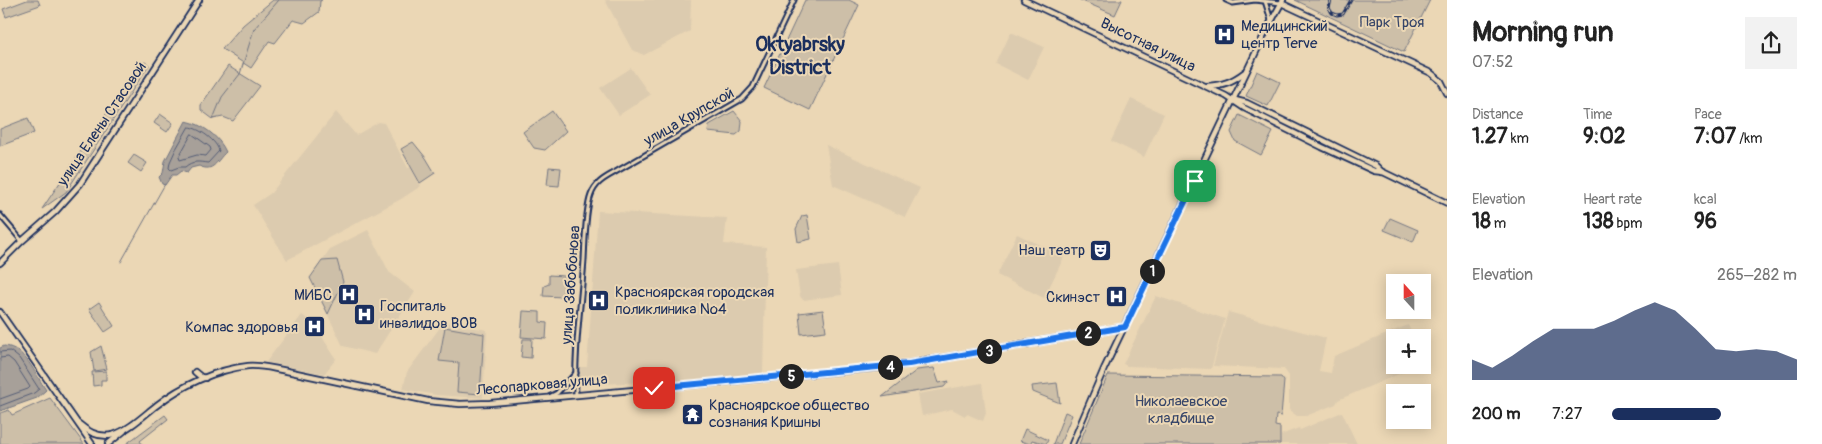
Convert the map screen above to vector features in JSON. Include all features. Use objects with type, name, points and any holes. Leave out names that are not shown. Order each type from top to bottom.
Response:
[{"type":"main road","name":"улица Елены Стасовой","points":[[0,263],[55,212],[80,184],[199,0]]},
{"type":"main road","name":"Высотная улица","points":[[1024,0],[1234,100],[1244,108],[1322,147],[1374,171],[1383,172],[1447,203]]},
{"type":"main road","points":[[1072,444],[1100,378],[1271,20],[1282,2],[1431,73],[1441,81],[1447,93]]},
{"type":"main road","points":[[1205,86],[1225,84],[1233,81],[1247,70]]},
{"type":"main road","points":[[0,312],[92,444]]},
{"type":"main road","name":"Лесопарковая улица","points":[[107,444],[174,393],[206,378],[239,368],[265,366],[436,401],[460,404],[490,403],[896,366],[1125,327]]},
{"type":"main road","points":[[195,372],[201,377],[206,378]]},
{"type":"main road","points":[[78,424],[96,435],[114,434],[127,428]]},
{"type":"main road","points":[[92,444],[92,440],[96,435]]},
{"type":"main road","points":[[103,435],[106,438],[107,444]]},
{"type":"street","name":"улица Крупской","points":[[601,180],[742,100],[753,87],[794,0]]},
{"type":"street","points":[[1226,0],[1233,3],[1256,0],[1282,2]]},
{"type":"street","points":[[1265,1],[1271,20]]},
{"type":"street","name":"улица Забобонова","points":[[576,395],[589,202],[594,188],[601,180]]},
{"type":"street","points":[[0,215],[22,241]]},
{"type":"street","points":[[549,397],[557,393],[576,373]]},
{"type":"shaded area","points":[[605,0],[691,0],[690,31],[644,55],[632,50]]},
{"type":"shaded area","points":[[1011,32],[1044,47],[1028,80],[996,64]]},
{"type":"shaded area","points":[[631,68],[650,95],[619,115],[600,88]]},
{"type":"shaded area","points":[[1131,99],[1164,114],[1144,157],[1111,141]]},
{"type":"shaded area","points":[[336,112],[356,135],[379,122],[384,123],[408,168],[411,167],[421,186],[401,199],[287,260],[253,205],[271,193]]},
{"type":"shaded area","points":[[826,145],[920,188],[905,217],[833,185]]},
{"type":"shaded area","points":[[598,211],[727,218],[724,244],[766,247],[763,375],[580,385],[580,367],[587,367]]},
{"type":"shaded area","name":"Госпиталь инвалидов ВОВ","points":[[368,230],[389,272],[415,292],[375,354],[343,346],[310,278],[330,249]]},
{"type":"shaded area","points":[[1017,234],[1064,257],[1044,298],[997,275]]},
{"type":"shaded area","points":[[838,265],[842,295],[803,300],[800,296],[796,270]]},
{"type":"shaded area","points":[[1156,296],[1225,319],[1211,369],[1127,366],[1123,364]]},
{"type":"shaded area","points":[[1228,312],[1326,338],[1319,371],[1331,373],[1334,356],[1386,334],[1386,374],[1399,374],[1338,400],[1336,404],[1306,416],[1297,416],[1289,410],[1289,376],[1284,369],[1213,366]]},
{"type":"shaded area","points":[[302,315],[314,324],[336,359],[324,374],[266,362]]},
{"type":"shaded area","points":[[444,322],[487,330],[483,398],[436,395],[403,389],[407,372]]},
{"type":"shaded area","points":[[1408,325],[1410,329],[1398,329]]},
{"type":"shaded area","points":[[982,383],[986,413],[983,421],[967,414],[965,416],[952,409],[922,416],[918,394]]},
{"type":"shaded area","points":[[1342,412],[1357,444],[1280,444],[1281,435],[1299,428],[1300,430]]},
{"type":"green space","points":[[27,0],[38,0],[40,5],[6,17],[3,9]]},
{"type":"green space","points":[[273,0],[322,0],[320,1],[319,12],[304,23],[293,20],[275,43],[269,41],[251,68],[222,49],[243,25]]},
{"type":"green space","points":[[805,0],[849,0],[859,5],[810,110],[764,88]]},
{"type":"green space","points":[[1080,0],[1122,0],[1115,15]]},
{"type":"green space","name":"Парк Троя","points":[[1295,0],[1430,0],[1404,52]]},
{"type":"green space","points":[[145,62],[149,65],[66,192],[42,209],[140,64]]},
{"type":"green space","points":[[228,66],[260,86],[233,121],[223,117],[213,119],[201,110],[201,105]]},
{"type":"green space","points":[[1257,71],[1280,82],[1268,106],[1246,96]]},
{"type":"green space","points":[[552,111],[566,131],[545,150],[534,148],[523,132]]},
{"type":"green space","points":[[734,111],[742,121],[741,131],[736,135],[708,132],[709,125]]},
{"type":"green space","points":[[160,114],[173,123],[167,132],[154,123]]},
{"type":"green space","points":[[1239,115],[1273,132],[1261,155],[1235,141],[1231,132]]},
{"type":"green space","points":[[28,118],[34,133],[0,146],[0,129]]},
{"type":"green space","points":[[413,142],[435,173],[420,183],[401,149]]},
{"type":"green space","points":[[134,155],[147,163],[141,172],[128,163]]},
{"type":"green space","points":[[549,167],[561,168],[559,186],[547,185]]},
{"type":"green space","points":[[807,215],[811,239],[798,242],[796,229],[802,216]]},
{"type":"green space","points":[[1390,218],[1418,230],[1413,242],[1384,230]]},
{"type":"green space","points":[[337,260],[343,282],[328,314],[310,278],[322,261]]},
{"type":"green space","points":[[549,275],[564,276],[563,297],[543,296],[544,286],[549,284]]},
{"type":"green space","points":[[99,302],[114,326],[105,332],[89,309]]},
{"type":"green space","points":[[823,310],[826,331],[801,334],[799,313]]},
{"type":"green space","points":[[523,311],[540,312],[540,322],[547,323],[546,339],[521,337]]},
{"type":"green space","points":[[445,327],[484,334],[480,394],[457,392],[459,363],[439,361]]},
{"type":"green space","points":[[523,339],[532,339],[531,358],[521,357]]},
{"type":"green space","points":[[101,346],[107,369],[94,371],[91,352]]},
{"type":"green space","points":[[934,368],[939,383],[949,381],[944,387],[882,397],[917,370]]},
{"type":"green space","points":[[106,371],[106,380],[101,380],[101,385],[93,386],[92,372]]},
{"type":"green space","name":"Николаевское кладбище","points":[[1108,375],[1281,377],[1284,381],[1281,416],[1276,415],[1275,426],[1280,427],[1280,444],[1079,444]]},
{"type":"green space","points":[[1057,383],[1060,403],[1033,392],[1032,386]]},
{"type":"green space","points":[[50,398],[84,444],[0,444],[0,413],[9,410],[12,415]]},
{"type":"green space","points":[[1065,412],[1072,415],[1060,444],[1053,444]]},
{"type":"green space","points":[[165,415],[168,419],[140,441],[142,444],[126,444]]},
{"type":"green space","points":[[1025,429],[1048,440],[1046,444],[1032,440],[1030,444],[1020,441]]},
{"type":"water","points":[[186,121],[198,125],[209,132],[219,141],[226,152],[211,167],[204,168],[199,166],[191,168],[187,173],[181,171],[176,175],[172,175],[165,185],[162,184],[159,177],[163,173],[165,161]]},
{"type":"water","points":[[4,346],[18,351],[24,356],[46,390],[37,398],[0,411],[0,348]]},
{"type":"waterway","points":[[213,119],[222,97],[240,74],[254,29],[279,0]]},
{"type":"waterway","points":[[121,262],[165,184]]},
{"type":"railway","points":[[1331,0],[1329,8],[1332,13],[1337,15],[1343,14],[1351,0]]},
{"type":"place","name":"Медицинский центр Terve","points":[[1225,35]]},
{"type":"place","name":"Наш театр","points":[[1101,250]]},
{"type":"place","name":"МИБС","points":[[348,295]]},
{"type":"place","name":"Скинэст","points":[[1116,297]]},
{"type":"place","name":"Красноярская городская поликлиника №4","points":[[599,301]]},
{"type":"place","name":"Госпиталь инвалидов ВОВ","points":[[364,315]]},
{"type":"place","name":"Компас здоровья","points":[[314,327]]},
{"type":"place","name":"Красноярское общество сознания Кришны","points":[[693,414]]},
{"type":"district","name":"Oktyabrsky District","points":[[800,56]]},
{"type":"route","points":[[654,388],[896,366],[1125,327],[1195,181]]}]
